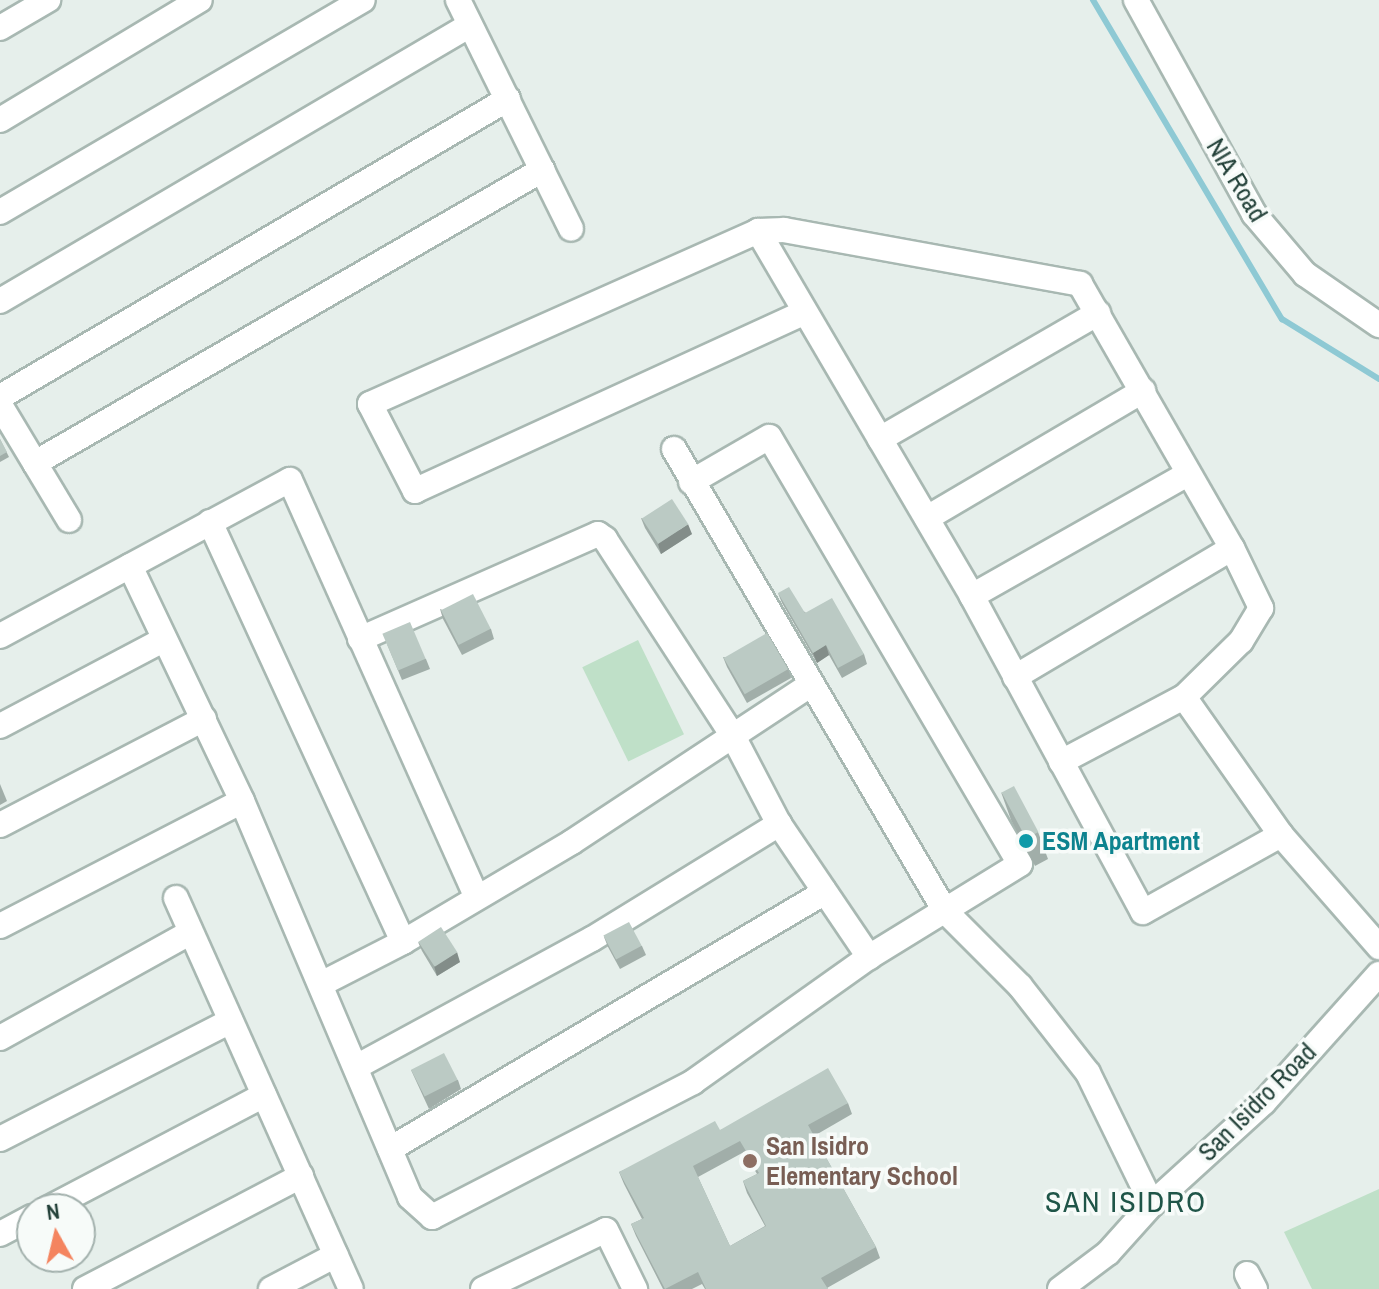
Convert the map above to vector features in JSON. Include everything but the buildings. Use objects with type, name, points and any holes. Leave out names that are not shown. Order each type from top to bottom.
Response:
[{"type":"street","points":[[0,28],[48,0]]},
{"type":"street","points":[[0,120],[200,0]]},
{"type":"street","points":[[0,212],[363,0]]},
{"type":"street","points":[[458,0],[571,229]]},
{"type":"street","name":"NIA Road","points":[[1136,0],[1254,214],[1305,274],[1379,325]]},
{"type":"street","points":[[0,301],[470,25]]},
{"type":"street","points":[[0,397],[508,99]]},
{"type":"street","points":[[35,463],[542,170]]},
{"type":"street","points":[[803,313],[415,491],[370,404],[758,231],[784,230],[1080,284],[1232,548],[1261,608],[1241,641],[1184,697],[1061,762]]},
{"type":"street","points":[[758,231],[803,313],[972,596],[1143,912],[1281,835]]},
{"type":"street","points":[[880,439],[1098,313]]},
{"type":"street","points":[[927,518],[1143,391]]},
{"type":"street","points":[[0,405],[69,520]]},
{"type":"street","points":[[130,566],[242,801],[410,1197],[432,1217],[693,1082],[869,957],[1020,864],[769,437],[691,482]]},
{"type":"street","points":[[674,449],[945,911],[1020,986],[1088,1073],[1152,1204]]},
{"type":"street","points":[[972,596],[1188,474]]},
{"type":"street","points":[[0,636],[290,480],[476,896]]},
{"type":"street","points":[[210,522],[403,942]]},
{"type":"street","points":[[360,639],[598,534],[605,539],[734,738],[779,824],[869,957]]},
{"type":"street","points":[[1015,677],[1232,548]]},
{"type":"street","points":[[0,726],[163,640]]},
{"type":"street","points":[[321,984],[403,942],[476,896],[572,842],[812,684]]},
{"type":"street","points":[[1184,697],[1281,835],[1379,947]]},
{"type":"street","points":[[0,825],[204,719]]},
{"type":"street","points":[[0,926],[242,801]]},
{"type":"street","points":[[356,1067],[592,939],[779,824]]},
{"type":"street","points":[[390,1149],[825,892]]},
{"type":"street","points":[[176,898],[351,1289]]},
{"type":"street","points":[[0,1038],[191,932]]},
{"type":"street","name":"San Isidro Road","points":[[1060,1289],[1108,1253],[1152,1204],[1264,1102],[1379,974]]},
{"type":"street","points":[[0,1139],[231,1021]]},
{"type":"street","points":[[77,1193],[264,1095]]},
{"type":"street","points":[[85,1289],[301,1176]]},
{"type":"street","points":[[483,1289],[606,1230],[635,1289]]},
{"type":"street","points":[[271,1289],[336,1255]]},
{"type":"green space","points":[[638,640],[684,734],[628,762],[582,667]]},
{"type":"green space","points":[[1379,1189],[1379,1289],[1312,1289],[1284,1232]]},
{"type":"waterway","points":[[1093,0],[1282,319],[1379,379]]},
{"type":"place","name":"ESM Apartment","points":[[1026,841]]},
{"type":"place","name":"San Isidro Elementary School","points":[[750,1161]]},
{"type":"district","name":"SAN ISIDRO","points":[[1126,1201]]}]
